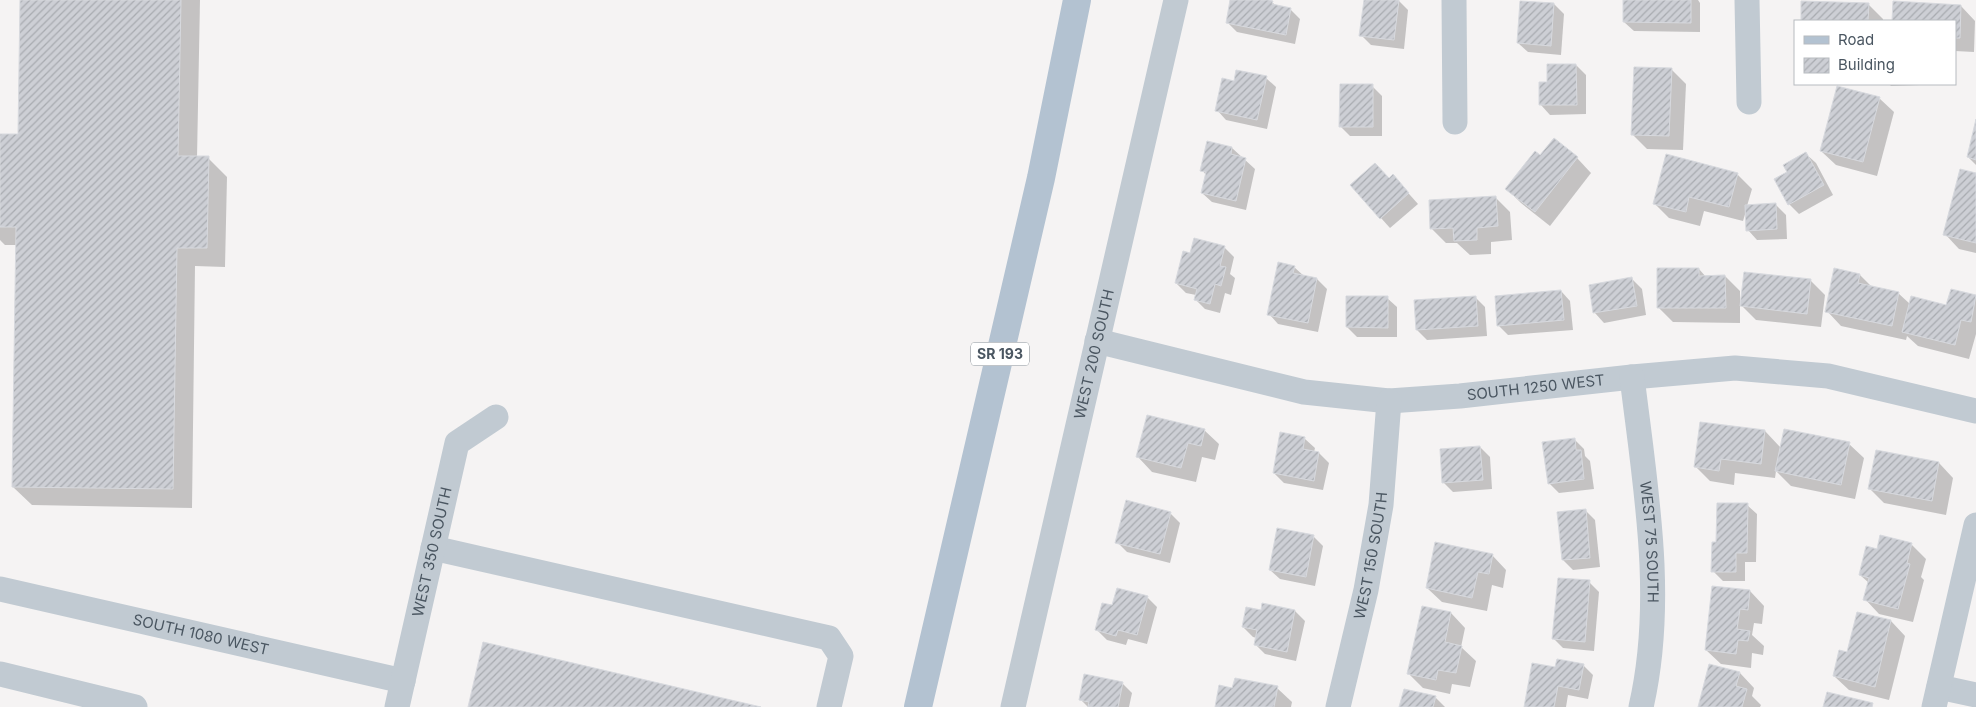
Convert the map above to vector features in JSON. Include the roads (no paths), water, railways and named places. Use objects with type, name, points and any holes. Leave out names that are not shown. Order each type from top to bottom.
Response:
[{"type":"main road","name":"SR 193","points":[[918,707],[1038,187],[1077,0]]},
{"type":"street","name":"WEST 200 SOUTH","points":[[1012,707],[1176,0]]},
{"type":"street","points":[[1454,0],[1455,122]]},
{"type":"street","points":[[1747,0],[1749,102]]},
{"type":"street","name":"SOUTH 1250 WEST","points":[[1097,341],[1304,392],[1389,401],[1460,396],[1735,368],[1828,376],[1976,411]]},
{"type":"street","name":"WEST 75 SOUTH","points":[[1632,377],[1650,530],[1653,621],[1641,707]]},
{"type":"street","name":"WEST 150 SOUTH","points":[[1338,707],[1366,590],[1381,505],[1389,401]]},
{"type":"street","name":"WEST 350 SOUTH","points":[[397,707],[457,443],[496,418]]},
{"type":"street","points":[[1976,525],[1936,697],[1976,696]]},
{"type":"street","points":[[433,548],[829,638],[841,656],[829,707]]},
{"type":"street","name":"SOUTH 1080 WEST","points":[[0,590],[403,681]]},
{"type":"street","points":[[0,674],[135,707]]}]
